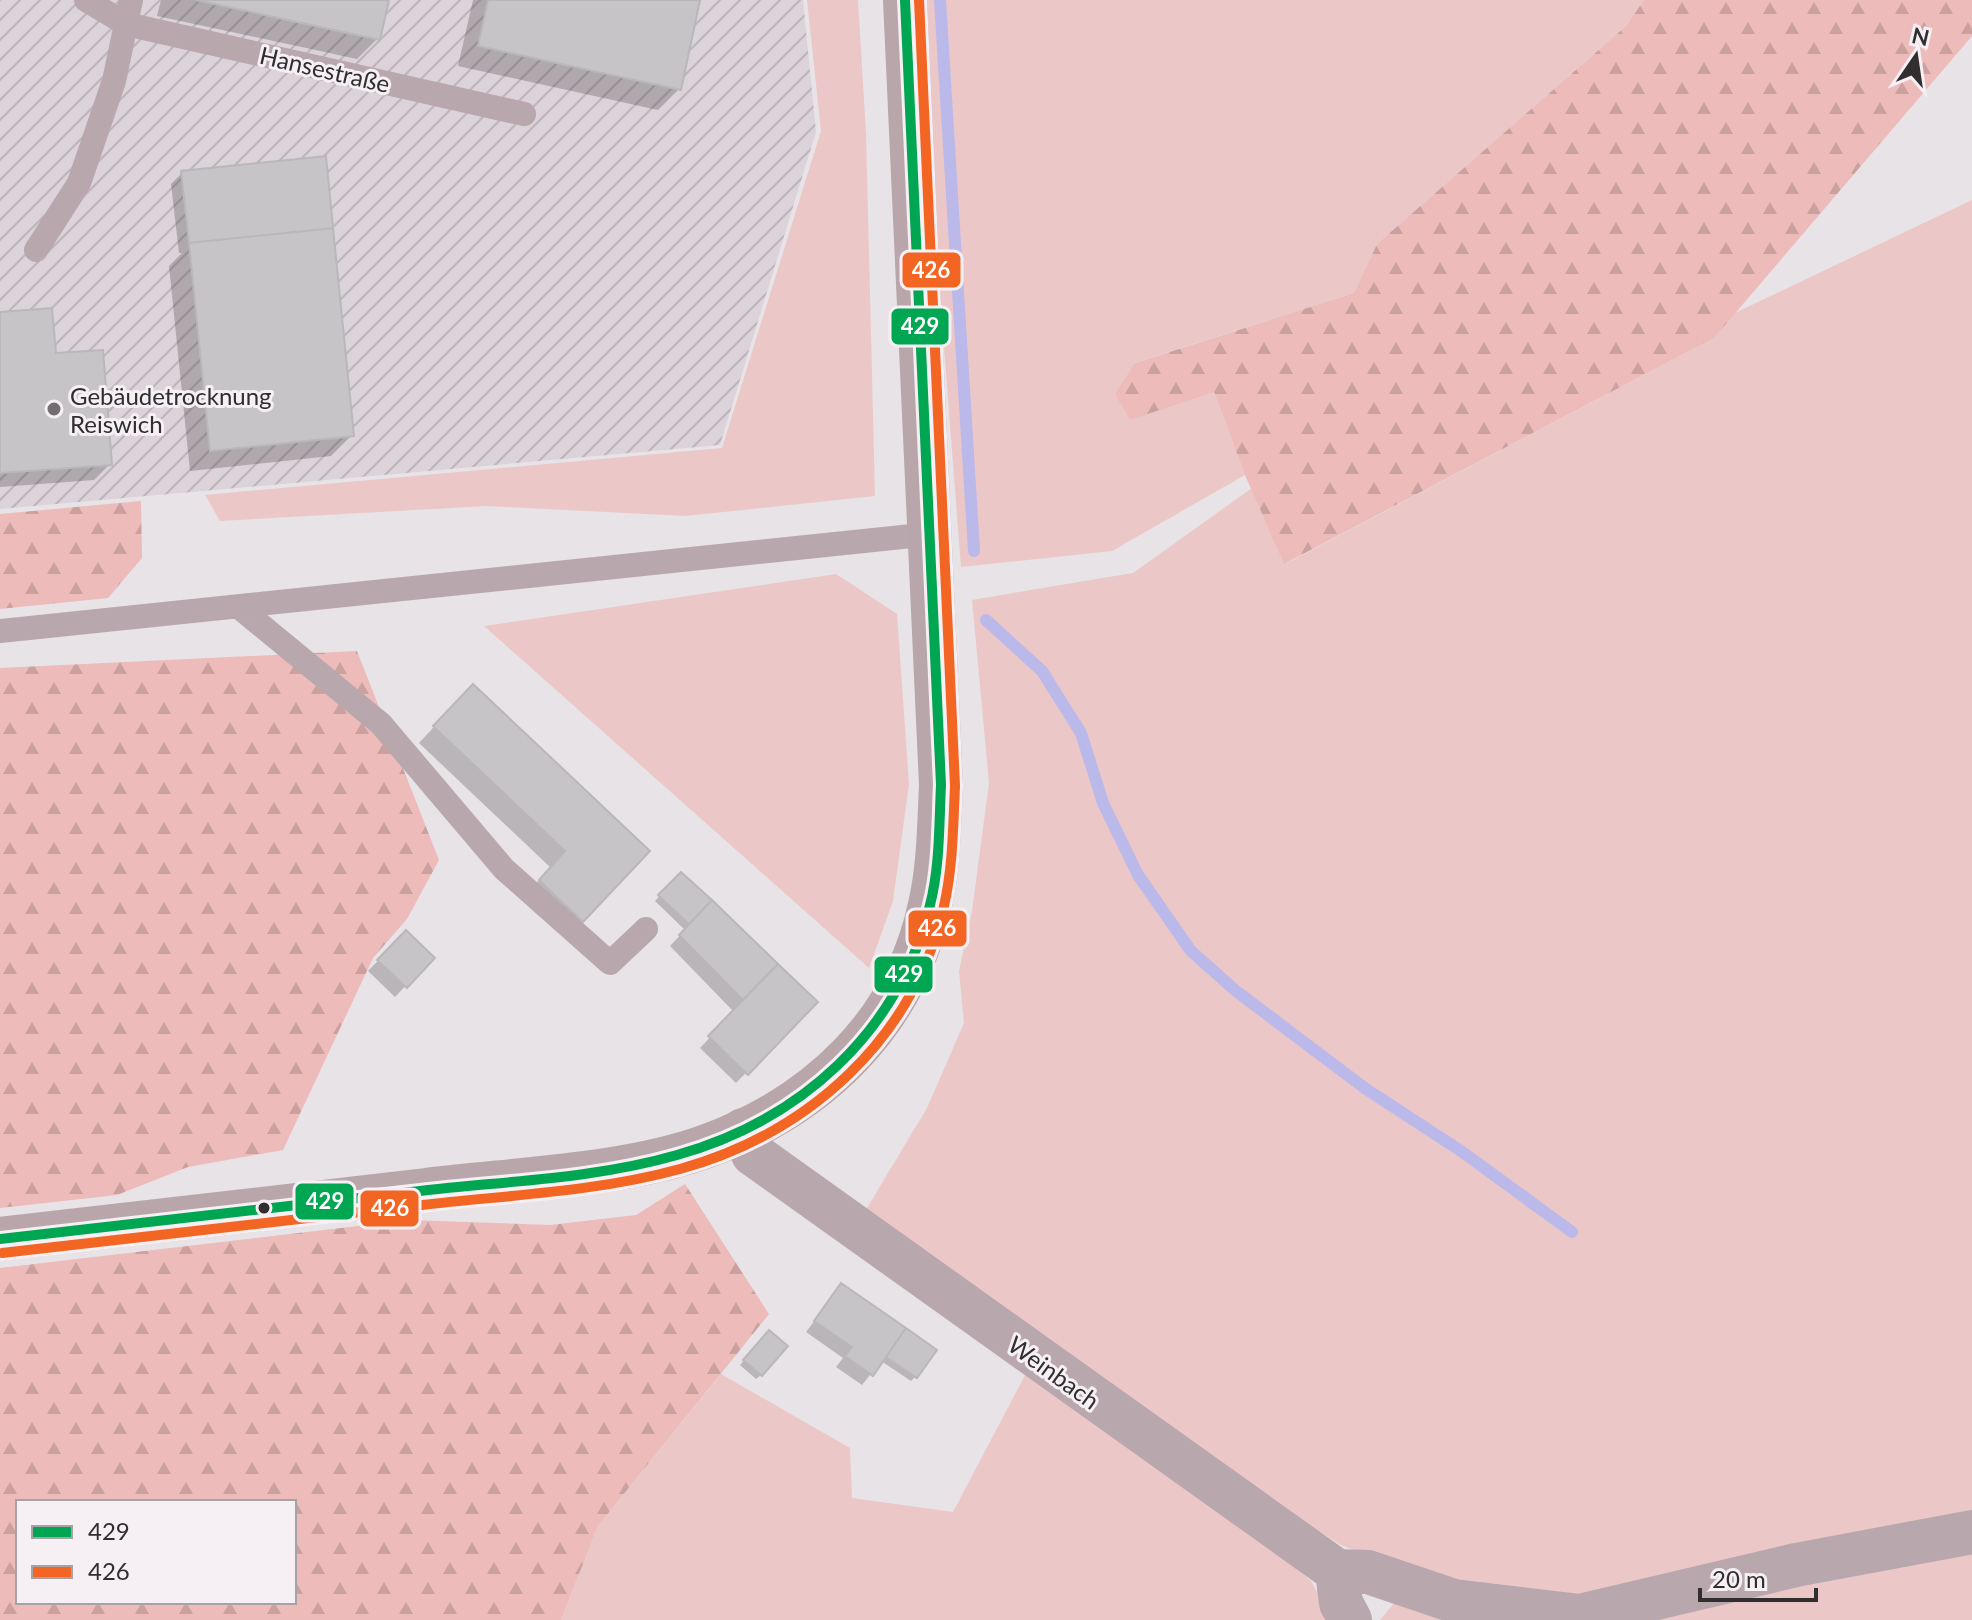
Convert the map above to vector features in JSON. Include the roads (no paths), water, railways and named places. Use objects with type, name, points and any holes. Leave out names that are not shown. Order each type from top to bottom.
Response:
[{"type":"main road","points":[[0,1239],[596,1169],[705,1147],[786,1108],[823,1082],[860,1046],[905,980],[920,941],[930,905],[941,798],[905,0]]},
{"type":"street","name":"Weinbach","points":[[743,1130],[753,1154],[1337,1571]]},
{"type":"street","points":[[1350,1620],[1341,1603],[1337,1571],[1368,1572],[1454,1601],[1580,1616],[1796,1565],[1972,1532]]},
{"type":"lane","name":"Hansestraße","points":[[86,0],[126,24],[524,114]]},
{"type":"lane","points":[[36,250],[79,183],[114,81],[131,0]]},
{"type":"lane","points":[[0,631],[931,534]]},
{"type":"lane","points":[[240,608],[381,724],[504,869],[610,963],[646,929]]},
{"type":"waterway","points":[[940,0],[974,551]]},
{"type":"waterway","points":[[986,620],[1042,671],[1081,733],[1103,803],[1138,875],[1191,951],[1236,991],[1366,1089],[1461,1151],[1572,1232]]},
{"type":"place","name":"Gebäudetrocknung Reiswich","points":[[54,409]]}]
